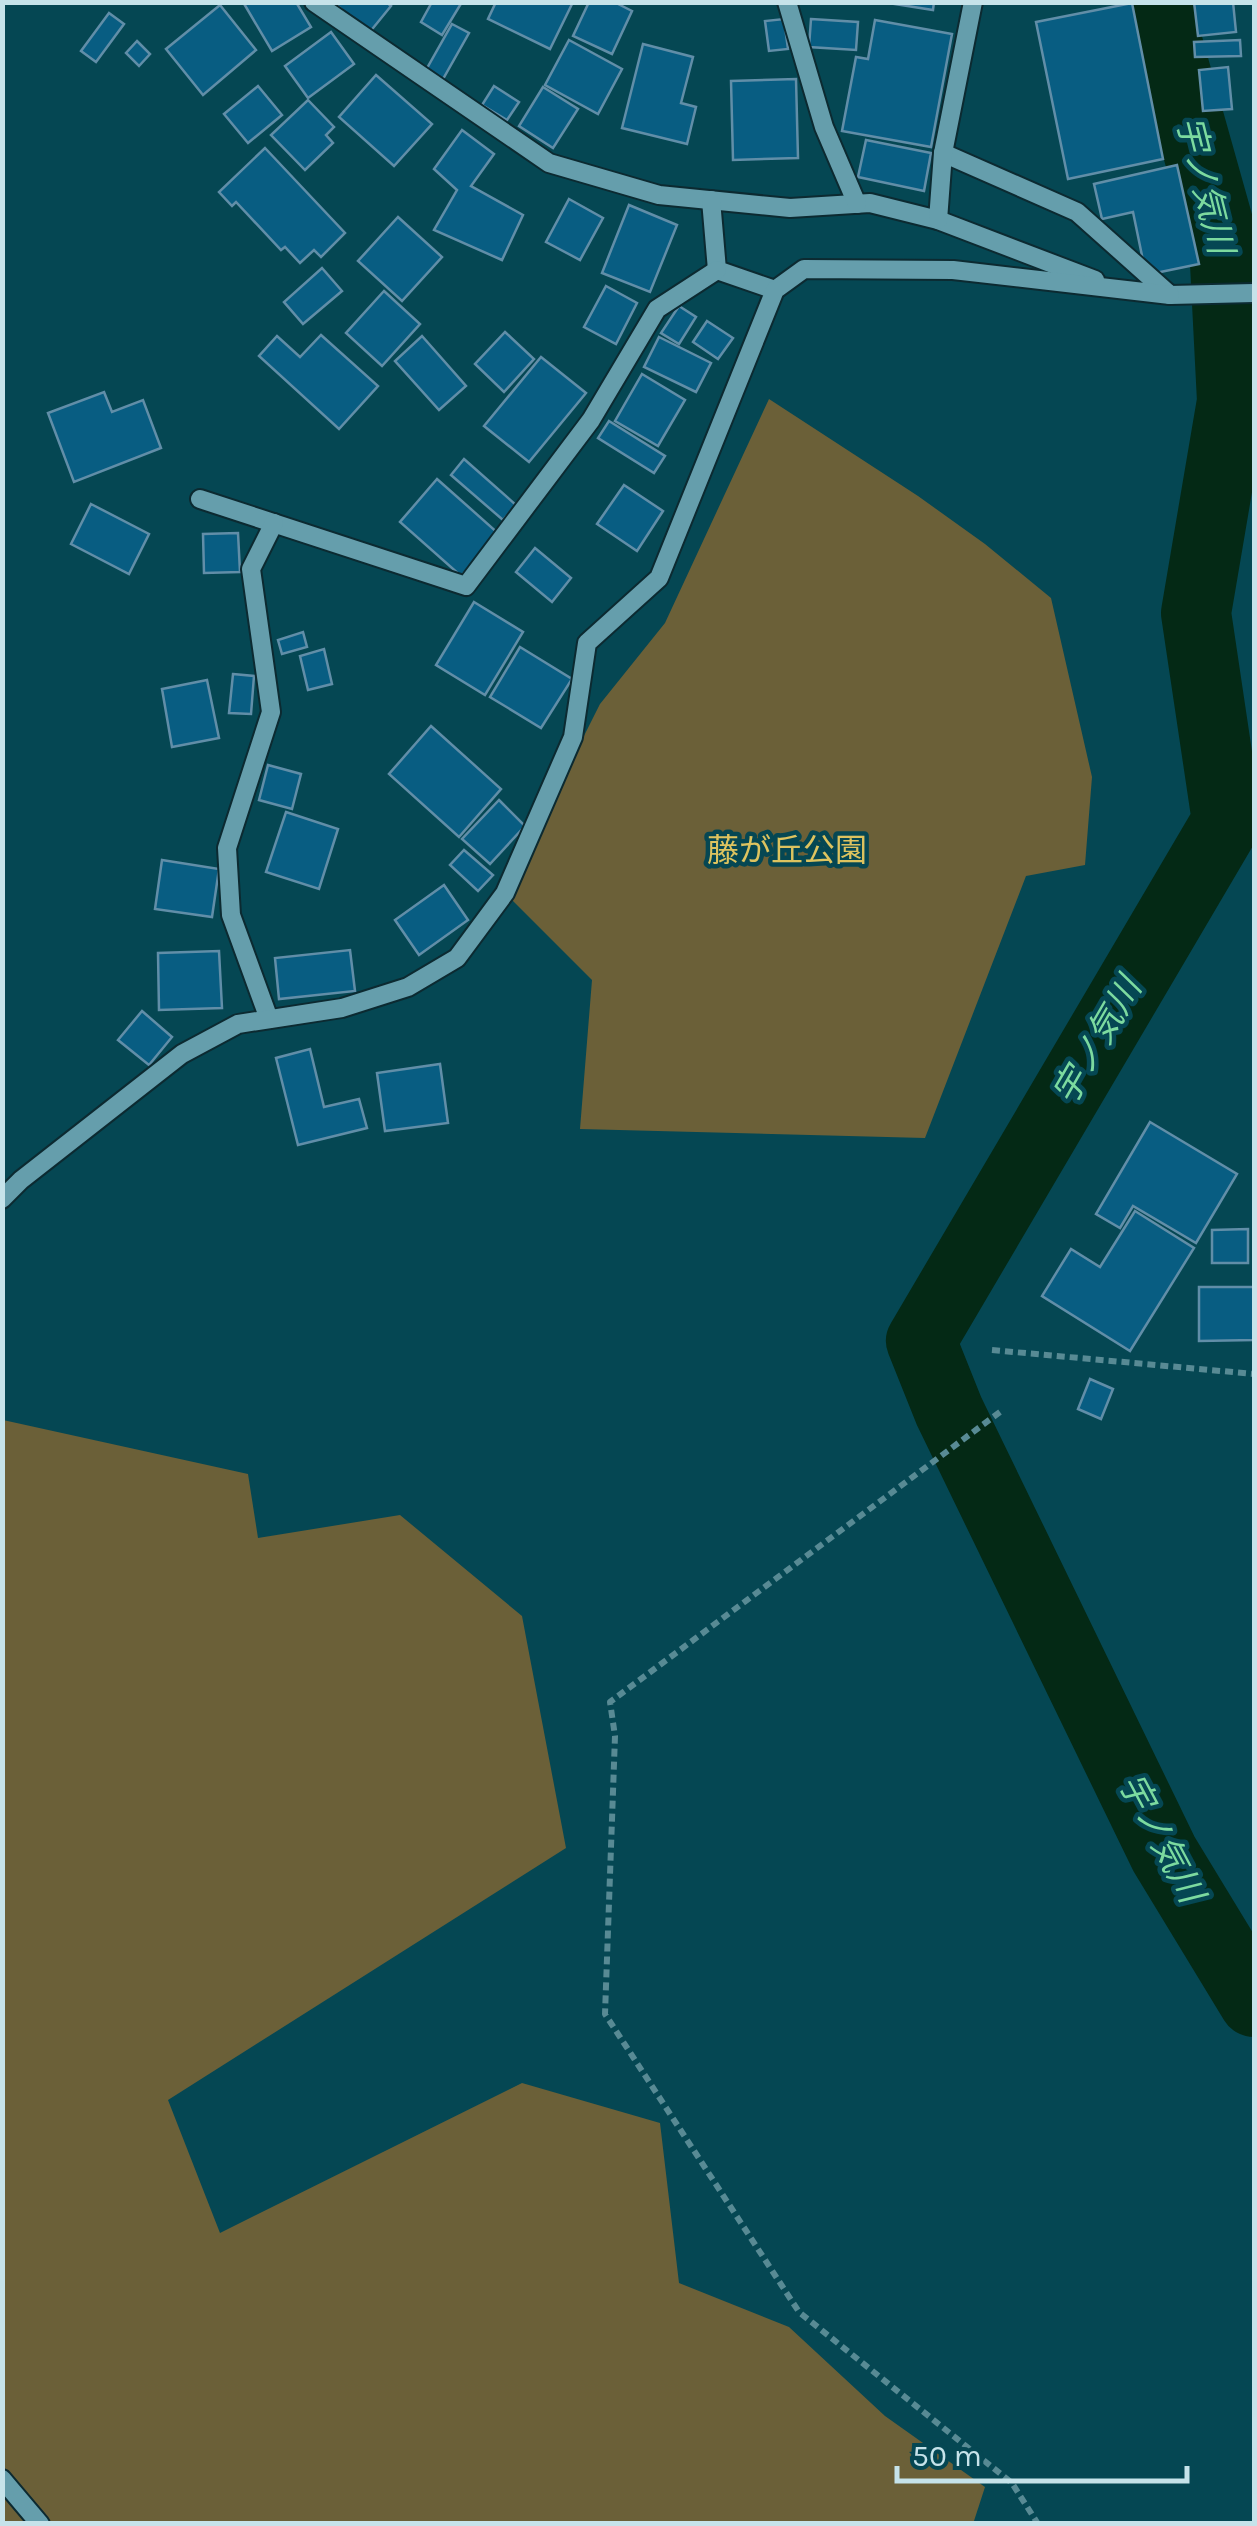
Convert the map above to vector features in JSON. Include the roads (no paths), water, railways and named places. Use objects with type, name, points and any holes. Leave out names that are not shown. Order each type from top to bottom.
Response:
[{"type":"street","points":[[314,2],[549,163],[659,195],[790,208],[870,203],[938,220],[1120,290]]},
{"type":"street","points":[[787,2],[824,127],[857,204]]},
{"type":"street","points":[[938,220],[943,152],[973,2]]},
{"type":"street","points":[[943,152],[1077,212],[1170,296]]},
{"type":"street","points":[[712,200],[717,270]]},
{"type":"street","points":[[2,1199],[182,1054],[238,1024],[342,1008],[408,987],[457,958],[505,893],[573,737],[587,643],[659,578],[775,290],[804,269],[953,270],[1170,296],[1254,293]]},
{"type":"street","points":[[717,270],[775,290]]},
{"type":"street","points":[[200,499],[466,586],[591,420],[657,309],[717,270]]},
{"type":"street","points":[[268,1019],[231,915],[227,848],[271,712],[251,569],[274,523]]},
{"type":"street","points":[[2,2478],[40,2524]]},
{"type":"waterway","name":"宇ノ気川","points":[[1156,2],[1224,244],[1232,401],[1196,613],[1227,821],[921,1341],[949,1411],[1164,1854],[1254,2002]]},
{"type":"park label","name":"藤が丘公園","points":[[787,850]]}]
